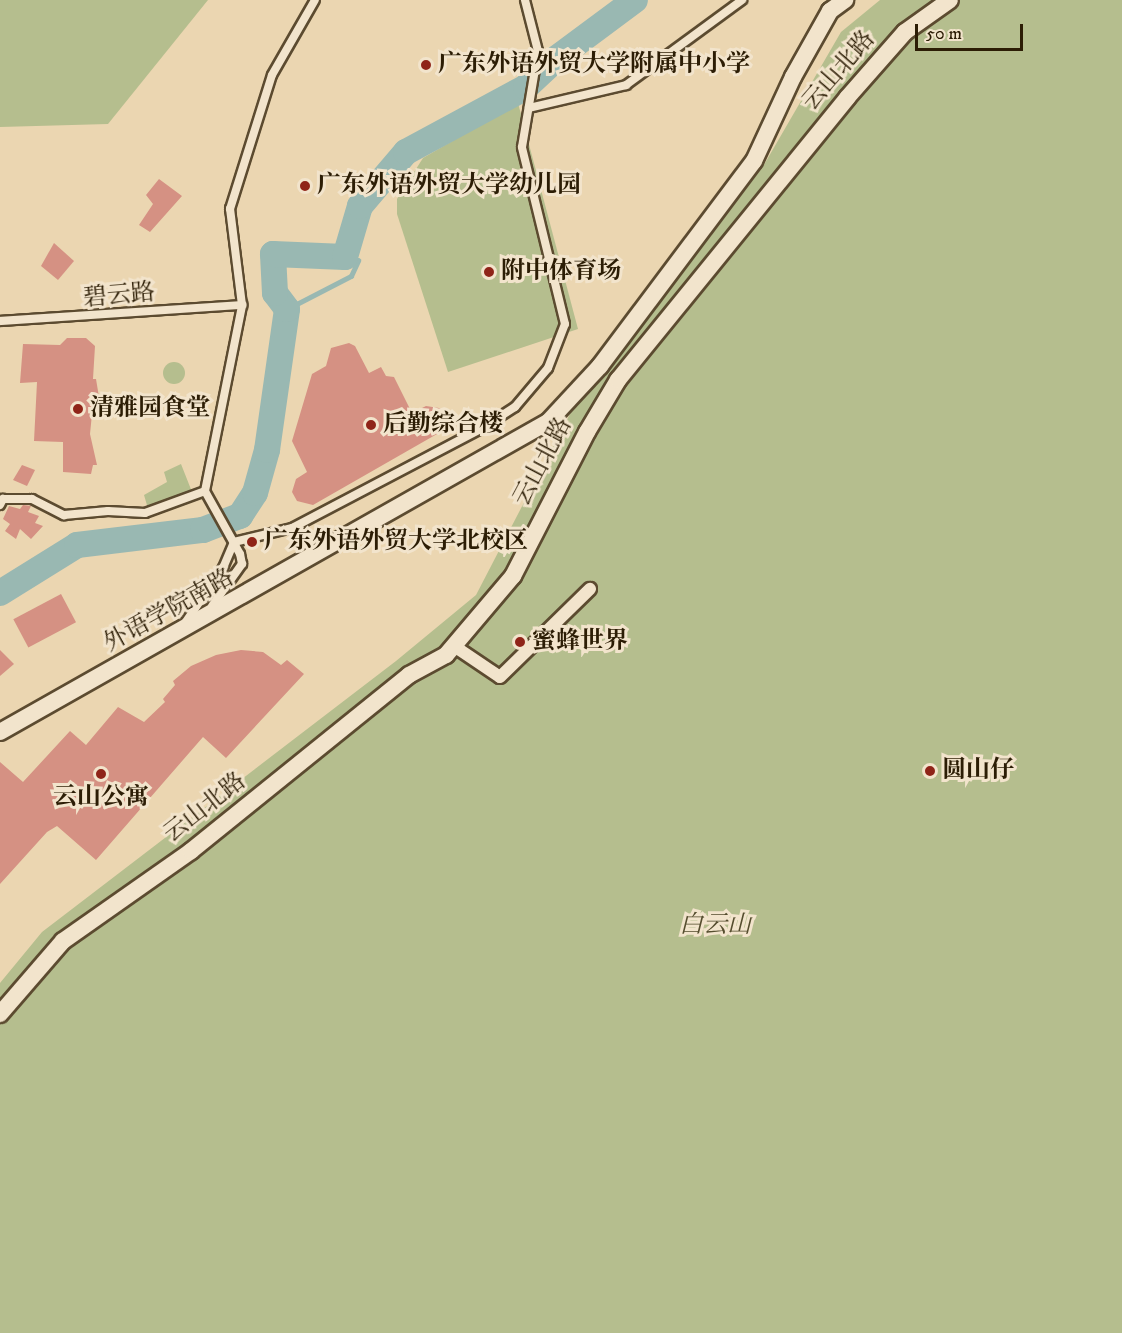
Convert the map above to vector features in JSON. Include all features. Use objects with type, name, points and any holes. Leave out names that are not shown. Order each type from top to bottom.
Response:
[{"type":"street","name":"外语学院南路","points":[[0,732],[548,422],[600,366],[754,161],[803,58],[830,11],[845,0]]},
{"type":"street","name":"云山北路","points":[[0,1014],[63,941],[191,851],[409,675],[446,655],[513,576],[570,463],[618,380],[854,90],[905,32],[950,0]]},
{"type":"street","points":[[600,366],[618,380]]},
{"type":"street","points":[[454,646],[500,677],[590,589]]},
{"type":"lane","points":[[198,622],[236,578],[242,564],[234,542],[206,491],[242,305],[230,209],[272,75],[315,0]]},
{"type":"lane","points":[[176,634],[205,596],[234,542],[292,528],[484,428],[515,407],[548,368],[565,324],[522,147],[538,51],[525,0]]},
{"type":"lane","points":[[529,108],[626,85],[742,0]]},
{"type":"lane","name":"碧云路","points":[[0,321],[242,305]]},
{"type":"lane","points":[[0,505],[3,499],[32,499],[64,515],[108,511],[146,513],[206,491]]},
{"type":"green space","points":[[0,0],[208,0],[108,124],[0,127]]},
{"type":"green space","name":"白云山","points":[[880,0],[1122,0],[1122,1333],[0,1333],[0,983],[42,932],[396,661],[476,595],[573,408],[765,163],[841,32]]},
{"type":"green space","name":"附中体育场","points":[[518,103],[578,329],[448,372],[397,214],[397,199],[423,158]]},
{"type":"green space","points":[[174,362],[182,365],[185,373],[182,381],[174,384],[166,381],[163,373],[166,365]]},
{"type":"green space","points":[[181,464],[194,497],[149,512],[144,495],[167,482],[164,472]]},
{"type":"building","points":[[159,179],[182,196],[150,232],[139,225],[153,204],[146,195]]},
{"type":"building","points":[[54,243],[74,261],[58,280],[41,266]]},
{"type":"building","name":"清雅园食堂","points":[[67,338],[86,338],[95,346],[93,379],[96,379],[100,403],[93,404],[90,434],[97,465],[93,465],[91,474],[63,472],[63,442],[34,441],[37,382],[20,383],[23,344],[60,345]]},
{"type":"building","name":"后勤综合楼","points":[[349,343],[355,346],[369,373],[381,367],[386,376],[394,377],[412,413],[426,406],[439,408],[444,410],[446,421],[437,434],[313,505],[297,501],[292,492],[296,479],[307,472],[292,441],[312,374],[326,366],[331,348]]},
{"type":"building","points":[[22,465],[35,470],[27,486],[13,480]]},
{"type":"building","points":[[23,505],[31,506],[28,512],[39,516],[35,523],[43,526],[31,539],[20,529],[16,539],[5,531],[10,524],[3,519],[9,506],[20,509]]},
{"type":"building","points":[[61,594],[76,622],[28,648],[13,619]]},
{"type":"building","points":[[0,650],[14,664],[0,676]]},
{"type":"building","name":"云山公寓","points":[[241,650],[263,652],[281,665],[287,660],[304,674],[226,758],[203,737],[96,860],[57,826],[47,832],[0,884],[0,762],[23,782],[70,731],[86,745],[118,707],[144,722],[165,702],[163,699],[175,685],[173,681],[191,666],[216,655]]},
{"type":"waterway","points":[[0,593],[77,545],[203,530],[240,516],[255,493],[267,450],[287,309],[275,293],[273,254],[345,257],[360,206],[406,152],[526,87],[557,58],[635,0]]},
{"type":"waterway","points":[[287,309],[351,276],[358,261],[345,257]]},
{"type":"place","name":"广东外语外贸大学附属中小学","points":[[426,65]]},
{"type":"place","name":"广东外语外贸大学幼儿园","points":[[305,186]]},
{"type":"place","name":"附中体育场","points":[[489,272]]},
{"type":"place","name":"清雅园食堂","points":[[78,409]]},
{"type":"place","name":"后勤综合楼","points":[[371,425]]},
{"type":"place","name":"广东外语外贸大学北校区","points":[[252,542]]},
{"type":"place","name":"蜜蜂世界","points":[[520,642]]},
{"type":"place","name":"圆山仔","points":[[930,771]]},
{"type":"place","name":"云山公寓","points":[[101,774]]}]
